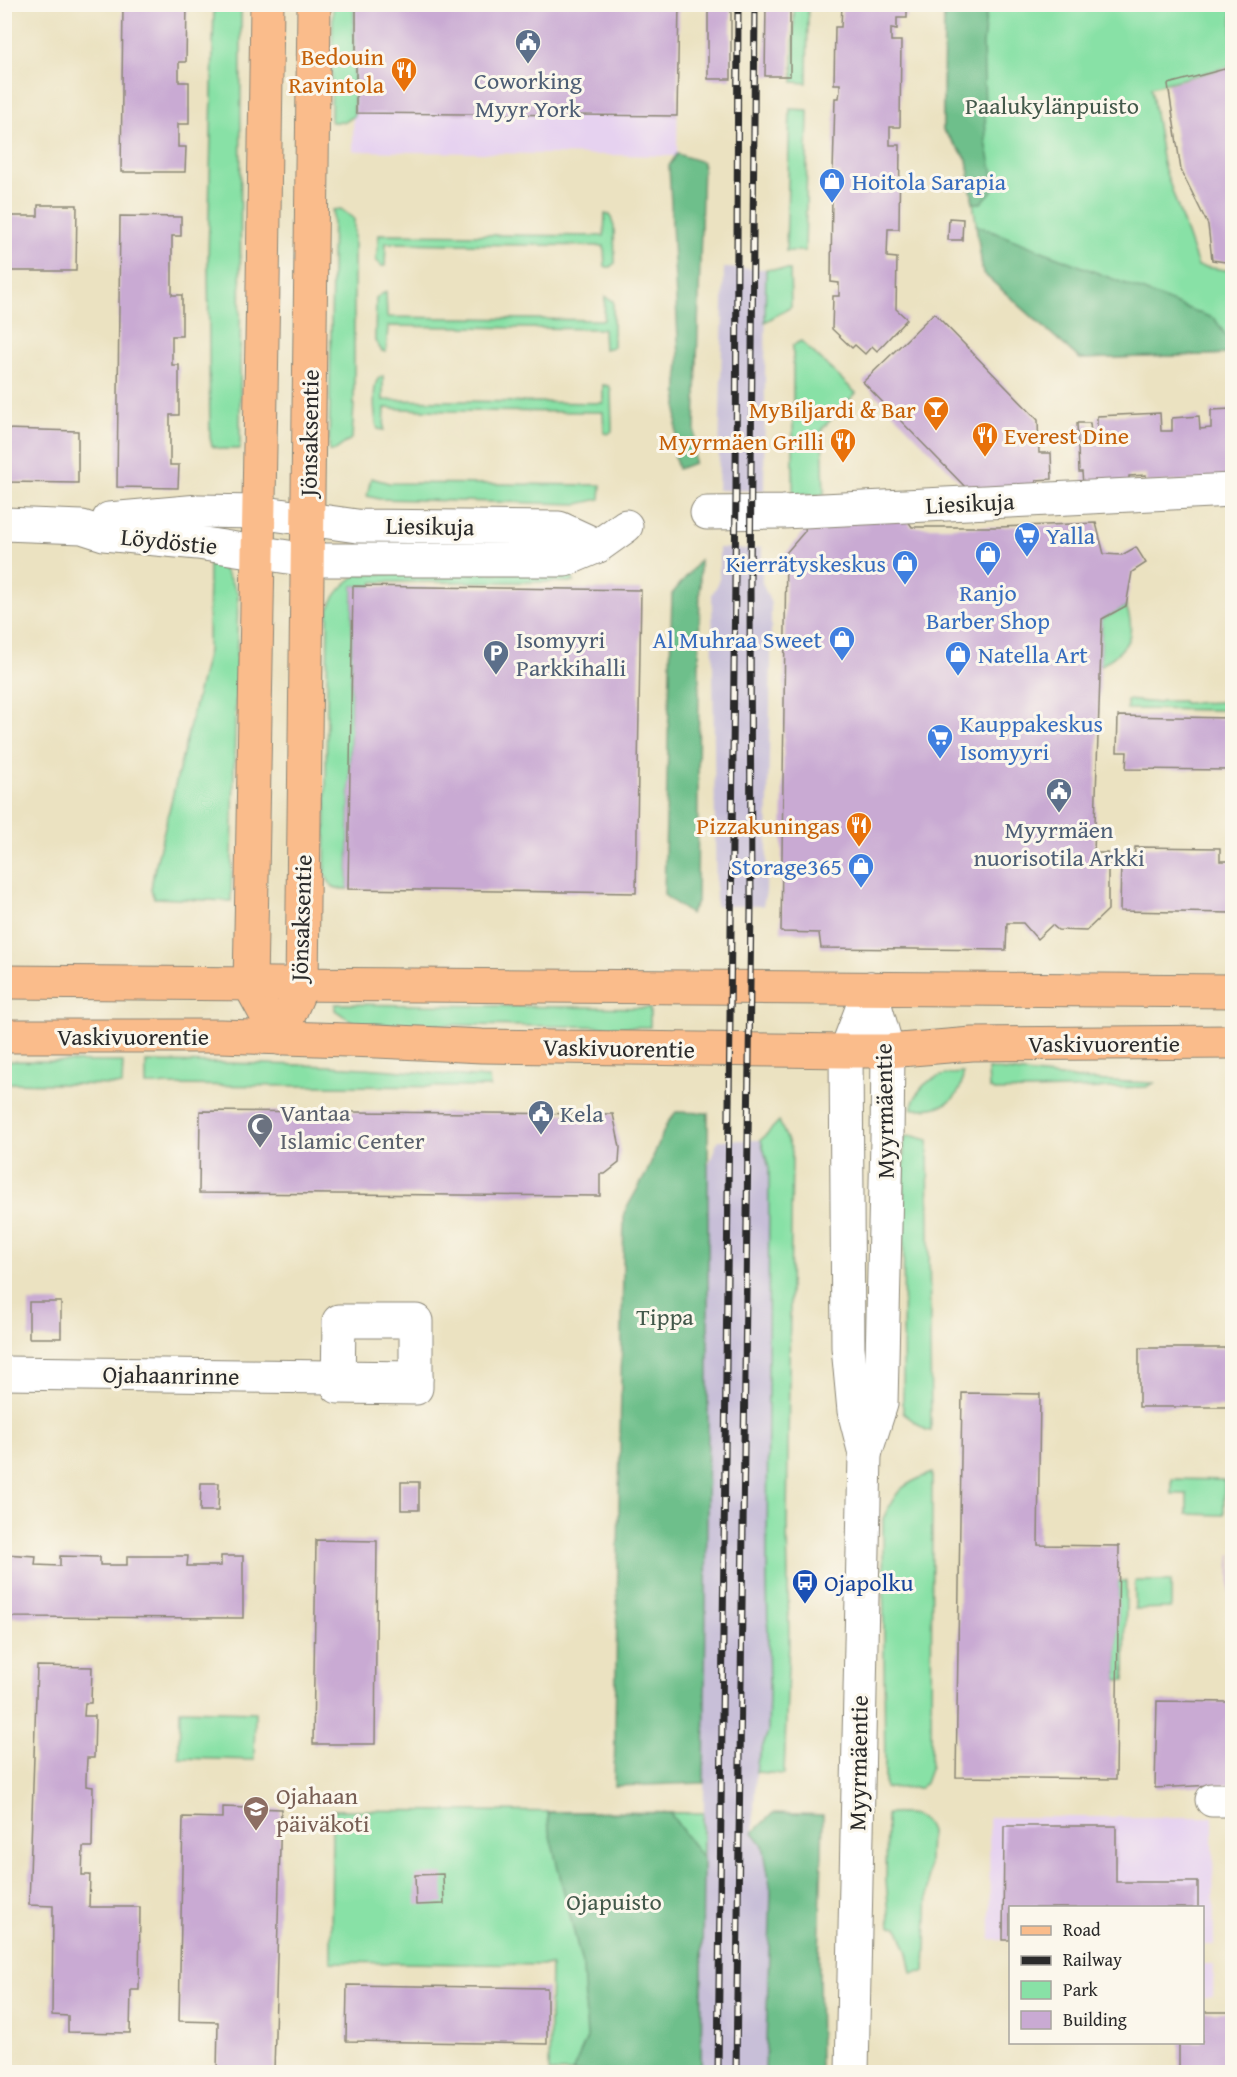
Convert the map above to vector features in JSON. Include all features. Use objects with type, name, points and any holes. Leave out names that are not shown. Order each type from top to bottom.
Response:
[{"type":"main road","name":"Jönsaksentie","points":[[267,4],[250,985],[279,1038]]},
{"type":"main road","name":"Jönsaksentie","points":[[279,1038],[302,985],[314,4]]},
{"type":"main road","points":[[4,982],[1233,991]]},
{"type":"main road","name":"Vaskivuorentie","points":[[4,1036],[220,1036],[494,1046],[846,1051],[888,1051],[972,1044],[1233,1042]]},
{"type":"street","name":"Liesikuja","points":[[707,513],[795,512],[1233,490]]},
{"type":"street","name":"Löydöstie","points":[[82,527],[100,519],[198,511],[258,512]]},
{"type":"street","name":"Liesikuja","points":[[258,512],[357,526],[559,528],[598,546]]},
{"type":"street","name":"Löydöstie","points":[[4,524],[82,527],[104,534],[198,543],[257,552]]},
{"type":"street","name":"Liesikuja","points":[[257,552],[307,560],[565,560],[598,546],[626,526]]},
{"type":"street","name":"Myyrmäentie","points":[[852,2073],[865,1454],[854,1411],[848,1347],[846,1051],[870,988]]},
{"type":"street","name":"Myyrmäentie","points":[[865,1454],[881,1404],[888,1051],[870,988]]},
{"type":"street","name":"Ojahaanrinne","points":[[4,1373],[416,1378],[416,1321],[339,1321],[338,1377]]},
{"type":"shaded area","points":[[354,5],[679,5],[677,156],[353,151]]},
{"type":"shaded area","points":[[724,268],[766,269],[764,491],[718,490]]},
{"type":"shaded area","points":[[762,547],[762,582],[771,604],[766,892],[763,906],[716,906],[712,594],[719,582],[719,548]]},
{"type":"shaded area","points":[[718,1140],[761,1140],[769,1168],[767,1578],[769,1691],[768,1732],[758,1759],[756,1772],[753,1832],[763,1845],[771,1891],[765,2072],[701,2072],[708,1421],[708,1167]]},
{"type":"shaded area","points":[[989,1817],[1213,1817],[1214,1945],[1204,1945],[1204,1906],[1009,1906],[1009,1940],[990,1939]]},
{"type":"shaded area","points":[[1204,1964],[1214,1964],[1213,1997],[1204,1997]]},
{"type":"green space","points":[[214,5],[241,5],[240,449],[221,449],[212,446],[210,438],[208,260]]},
{"type":"green space","points":[[333,5],[354,5],[354,116],[345,122],[331,122]]},
{"type":"green space","points":[[794,5],[808,5],[807,83],[793,82]]},
{"type":"green space","name":"Paalukylänpuisto","points":[[944,5],[1232,5],[1232,66],[1151,87],[1163,164],[1198,266],[1232,271],[1232,354],[1080,359],[983,273],[967,159],[943,130]]},
{"type":"green space","points":[[944,5],[990,5],[986,14],[983,44],[986,142],[993,174],[992,191],[981,203],[973,203],[967,159],[943,130]]},
{"type":"green space","points":[[790,109],[808,110],[805,251],[786,251]]},
{"type":"green space","points":[[677,154],[703,162],[694,463],[678,469],[675,458],[679,357],[669,166]]},
{"type":"green space","points":[[341,209],[354,219],[354,404],[352,438],[334,451],[329,451],[333,210]]},
{"type":"green space","points":[[605,214],[610,215],[614,227],[615,263],[610,267],[605,267],[604,246],[386,243],[385,266],[381,266],[376,260],[379,234],[604,236]]},
{"type":"green space","points":[[976,225],[1215,319],[1232,345],[1232,354],[1080,359],[983,273]]},
{"type":"green space","points":[[766,269],[790,270],[791,307],[765,322]]},
{"type":"green space","points":[[386,292],[387,317],[604,320],[605,296],[613,301],[613,347],[604,349],[603,329],[388,326],[386,352],[382,351],[375,341],[376,299]]},
{"type":"green space","points":[[801,341],[856,393],[822,429],[824,495],[793,495],[793,345]]},
{"type":"green space","points":[[383,376],[383,400],[603,403],[603,385],[609,386],[612,431],[608,434],[604,433],[603,412],[447,411],[385,408],[384,430],[378,429],[374,393],[377,381]]},
{"type":"green space","points":[[371,478],[389,483],[601,485],[600,499],[578,504],[379,499],[367,496]]},
{"type":"green space","points":[[209,558],[225,571],[238,594],[231,901],[154,898],[151,890],[153,876],[208,651]]},
{"type":"green space","points":[[700,560],[697,902],[690,914],[664,895],[672,594]]},
{"type":"green space","points":[[559,572],[571,575],[574,582],[373,582],[372,586],[353,586],[348,889],[334,887],[325,874],[328,612],[336,595],[358,574]]},
{"type":"green space","points":[[1126,606],[1131,626],[1127,642],[1117,654],[1100,666],[1102,619]]},
{"type":"green space","points":[[1127,700],[1159,703],[1161,701],[1226,702],[1226,710],[1127,709]]},
{"type":"green space","points":[[335,1004],[650,1008],[650,1027],[356,1024],[335,1010]]},
{"type":"green space","points":[[5,1061],[123,1062],[122,1085],[5,1083]]},
{"type":"green space","points":[[146,1062],[281,1064],[378,1069],[489,1078],[490,1087],[146,1085]]},
{"type":"green space","points":[[988,1069],[1089,1080],[1154,1083],[1146,1087],[994,1091],[989,1088]]},
{"type":"green space","points":[[963,1073],[958,1092],[947,1103],[930,1108],[911,1109],[914,1099],[930,1081],[944,1075]]},
{"type":"green space","name":"Tippa","points":[[676,1112],[708,1113],[708,1421],[704,1783],[614,1786],[624,1213],[647,1172],[667,1123]]},
{"type":"green space","points":[[779,1121],[792,1151],[787,1524],[789,1640],[784,1774],[756,1772],[758,1759],[768,1732],[769,1691],[767,1578],[769,1168],[761,1140]]},
{"type":"green space","points":[[913,1136],[928,1140],[931,1431],[926,1430],[903,1413],[904,1137]]},
{"type":"green space","points":[[932,1473],[931,1766],[925,1783],[920,1788],[885,1788],[883,1519],[901,1489]]},
{"type":"green space","points":[[1172,1479],[1224,1480],[1224,1515],[1187,1514],[1187,1494],[1172,1494]]},
{"type":"green space","points":[[1118,1581],[1126,1581],[1125,1680],[1117,1680]]},
{"type":"green space","points":[[1135,1581],[1171,1581],[1171,1608],[1135,1609]]},
{"type":"green space","points":[[180,1710],[255,1712],[254,1760],[179,1758]]},
{"type":"green space","name":"Ojapuisto","points":[[332,1810],[703,1813],[701,2072],[549,2072],[551,1965],[331,1962]]},
{"type":"green space","points":[[548,1812],[670,1813],[703,1859],[701,2072],[572,2072],[587,2038],[583,1968],[549,1832]]},
{"type":"green space","points":[[773,1813],[823,1815],[819,1959],[820,2072],[765,2072],[771,1891],[763,1845],[753,1832]]},
{"type":"green space","points":[[887,1814],[918,1816],[927,1824],[930,1831],[925,1972],[912,1973],[908,1953],[898,1927],[890,1926],[886,1881]]},
{"type":"building","points":[[123,4],[187,4],[186,62],[179,62],[179,82],[189,82],[189,124],[178,124],[178,147],[186,147],[185,172],[121,172]]},
{"type":"building","points":[[356,4],[679,4],[677,116],[356,113]]},
{"type":"building","points":[[766,4],[790,4],[790,76],[765,76]]},
{"type":"building","points":[[842,4],[907,4],[907,18],[897,18],[897,29],[891,28],[891,41],[901,41],[900,127],[890,127],[890,145],[900,145],[899,229],[888,229],[887,257],[897,258],[896,309],[907,319],[877,351],[872,346],[865,354],[855,345],[852,348],[832,329],[833,296],[839,296],[839,283],[831,282],[832,188],[840,188],[840,173],[833,173],[835,98],[839,98],[840,90],[840,84],[834,84],[835,27],[841,27]]},
{"type":"building","points":[[708,5],[731,5],[731,79],[708,79]]},
{"type":"building","points":[[1228,68],[1232,73],[1232,263],[1212,260],[1208,225],[1181,170],[1168,84]]},
{"type":"building","points":[[4,205],[7,205],[7,216],[38,216],[38,205],[77,205],[76,271],[4,271]]},
{"type":"building","points":[[120,216],[181,217],[181,236],[172,236],[172,295],[182,295],[182,336],[172,336],[172,365],[179,365],[179,415],[170,415],[170,465],[179,465],[178,488],[117,487]]},
{"type":"building","points":[[949,218],[963,219],[962,240],[948,240]]},
{"type":"building","points":[[934,313],[1038,420],[1039,453],[1051,453],[1052,479],[1036,480],[1037,492],[971,493],[863,382]]},
{"type":"building","points":[[1232,409],[1232,479],[1146,483],[1146,475],[1129,476],[1129,483],[1083,485],[1082,472],[1079,472],[1077,423],[1090,423],[1091,434],[1097,434],[1097,416],[1160,413],[1161,431],[1172,431],[1172,418],[1199,416],[1200,429],[1211,428],[1211,410]]},
{"type":"building","points":[[4,429],[78,431],[78,483],[4,482]]},
{"type":"building","name":"Kauppakeskus Isomyyri","points":[[902,512],[912,527],[998,527],[1096,523],[1104,554],[1122,555],[1136,547],[1146,563],[1132,572],[1126,606],[1102,619],[1094,853],[1108,853],[1108,910],[1086,931],[1058,930],[1052,925],[1037,939],[1023,923],[1007,923],[1006,950],[821,948],[819,933],[781,932],[786,553],[805,531],[807,515]]},
{"type":"building","name":"Isomyyri Parkkihalli","points":[[353,586],[641,590],[636,893],[348,889]]},
{"type":"building","points":[[1118,716],[1232,718],[1232,770],[1126,769],[1127,752],[1117,752]]},
{"type":"building","points":[[1135,847],[1220,848],[1220,861],[1232,861],[1232,913],[1120,911],[1121,860],[1134,860]]},
{"type":"building","points":[[200,1111],[613,1114],[620,1147],[619,1163],[605,1174],[600,1174],[600,1196],[199,1193]]},
{"type":"building","points":[[29,1302],[61,1302],[61,1338],[29,1338]]},
{"type":"building","points":[[1139,1348],[1232,1348],[1232,1407],[1139,1407]]},
{"type":"building","points":[[962,1393],[1040,1394],[1038,1545],[1119,1546],[1116,1779],[956,1777]]},
{"type":"building","points":[[401,1482],[419,1482],[419,1510],[401,1510]]},
{"type":"building","points":[[201,1483],[219,1483],[218,1511],[200,1511]]},
{"type":"building","points":[[316,1540],[377,1541],[375,1744],[313,1744]]},
{"type":"building","points":[[4,1554],[36,1556],[35,1565],[60,1566],[60,1556],[100,1557],[100,1565],[127,1565],[127,1556],[188,1556],[187,1566],[221,1566],[221,1556],[243,1556],[243,1618],[4,1617]]},
{"type":"building","points":[[1230,1554],[1232,1554],[1232,1784],[1155,1788],[1157,1701],[1229,1702]]},
{"type":"building","points":[[37,1666],[92,1667],[91,1703],[85,1703],[84,1716],[95,1716],[94,1758],[87,1758],[86,1779],[86,1786],[93,1787],[92,1847],[83,1847],[82,1875],[90,1875],[89,1907],[140,1907],[139,1990],[131,1990],[130,2033],[68,2032],[68,2016],[52,2015],[53,1906],[29,1905]]},
{"type":"building","points":[[223,1807],[281,1809],[274,2072],[217,2072],[218,2022],[179,2021],[183,1817],[223,1818]]},
{"type":"building","points":[[1004,1826],[1116,1826],[1116,1882],[1198,1882],[1198,1906],[1009,1906],[1009,1940],[1003,1940]]},
{"type":"building","points":[[443,1874],[444,1904],[416,1905],[415,1875]]},
{"type":"building","points":[[347,1985],[547,1988],[547,2044],[346,2041]]},
{"type":"building","points":[[1204,2012],[1231,2012],[1230,2072],[1179,2072],[1179,2044],[1204,2044]]},
{"type":"railway","points":[[718,2072],[736,490],[738,4]]},
{"type":"railway","points":[[736,2072],[751,906],[750,587],[755,4]]},
{"type":"place","name":"Coworking Myyr York","points":[[528,65]]},
{"type":"place","name":"Bedouin Ravintola","points":[[404,93]]},
{"type":"place","name":"Hoitola Sarapia","points":[[832,204]]},
{"type":"place","name":"MyBiljardi & Bar","points":[[936,432]]},
{"type":"place","name":"Everest Dine","points":[[985,458]]},
{"type":"place","name":"Myyrmäen Grilli","points":[[843,464]]},
{"type":"place","name":"Yalla","points":[[1027,558]]},
{"type":"place","name":"Ranjo Barber Shop","points":[[988,577]]},
{"type":"place","name":"Kierrätyskeskus","points":[[905,586]]},
{"type":"place","name":"Al Muhraa Sweet","points":[[842,662]]},
{"type":"place","name":"Isomyyri Parkkihalli","points":[[496,676]]},
{"type":"place","name":"Natella Art","points":[[958,677]]},
{"type":"place","name":"Kauppakeskus Isomyyri","points":[[940,760]]},
{"type":"place","name":"Myyrmäen nuorisotila Arkki","points":[[1059,814]]},
{"type":"place","name":"Pizzakuningas","points":[[859,848]]},
{"type":"place","name":"Storage365","points":[[861,889]]},
{"type":"place","name":"Kela","points":[[541,1136]]},
{"type":"place","name":"Vantaa Islamic Center","points":[[260,1149]]},
{"type":"place","name":"Ojapolku","points":[[805,1605]]},
{"type":"place","name":"Ojahaan päiväkoti","points":[[256,1832]]}]
